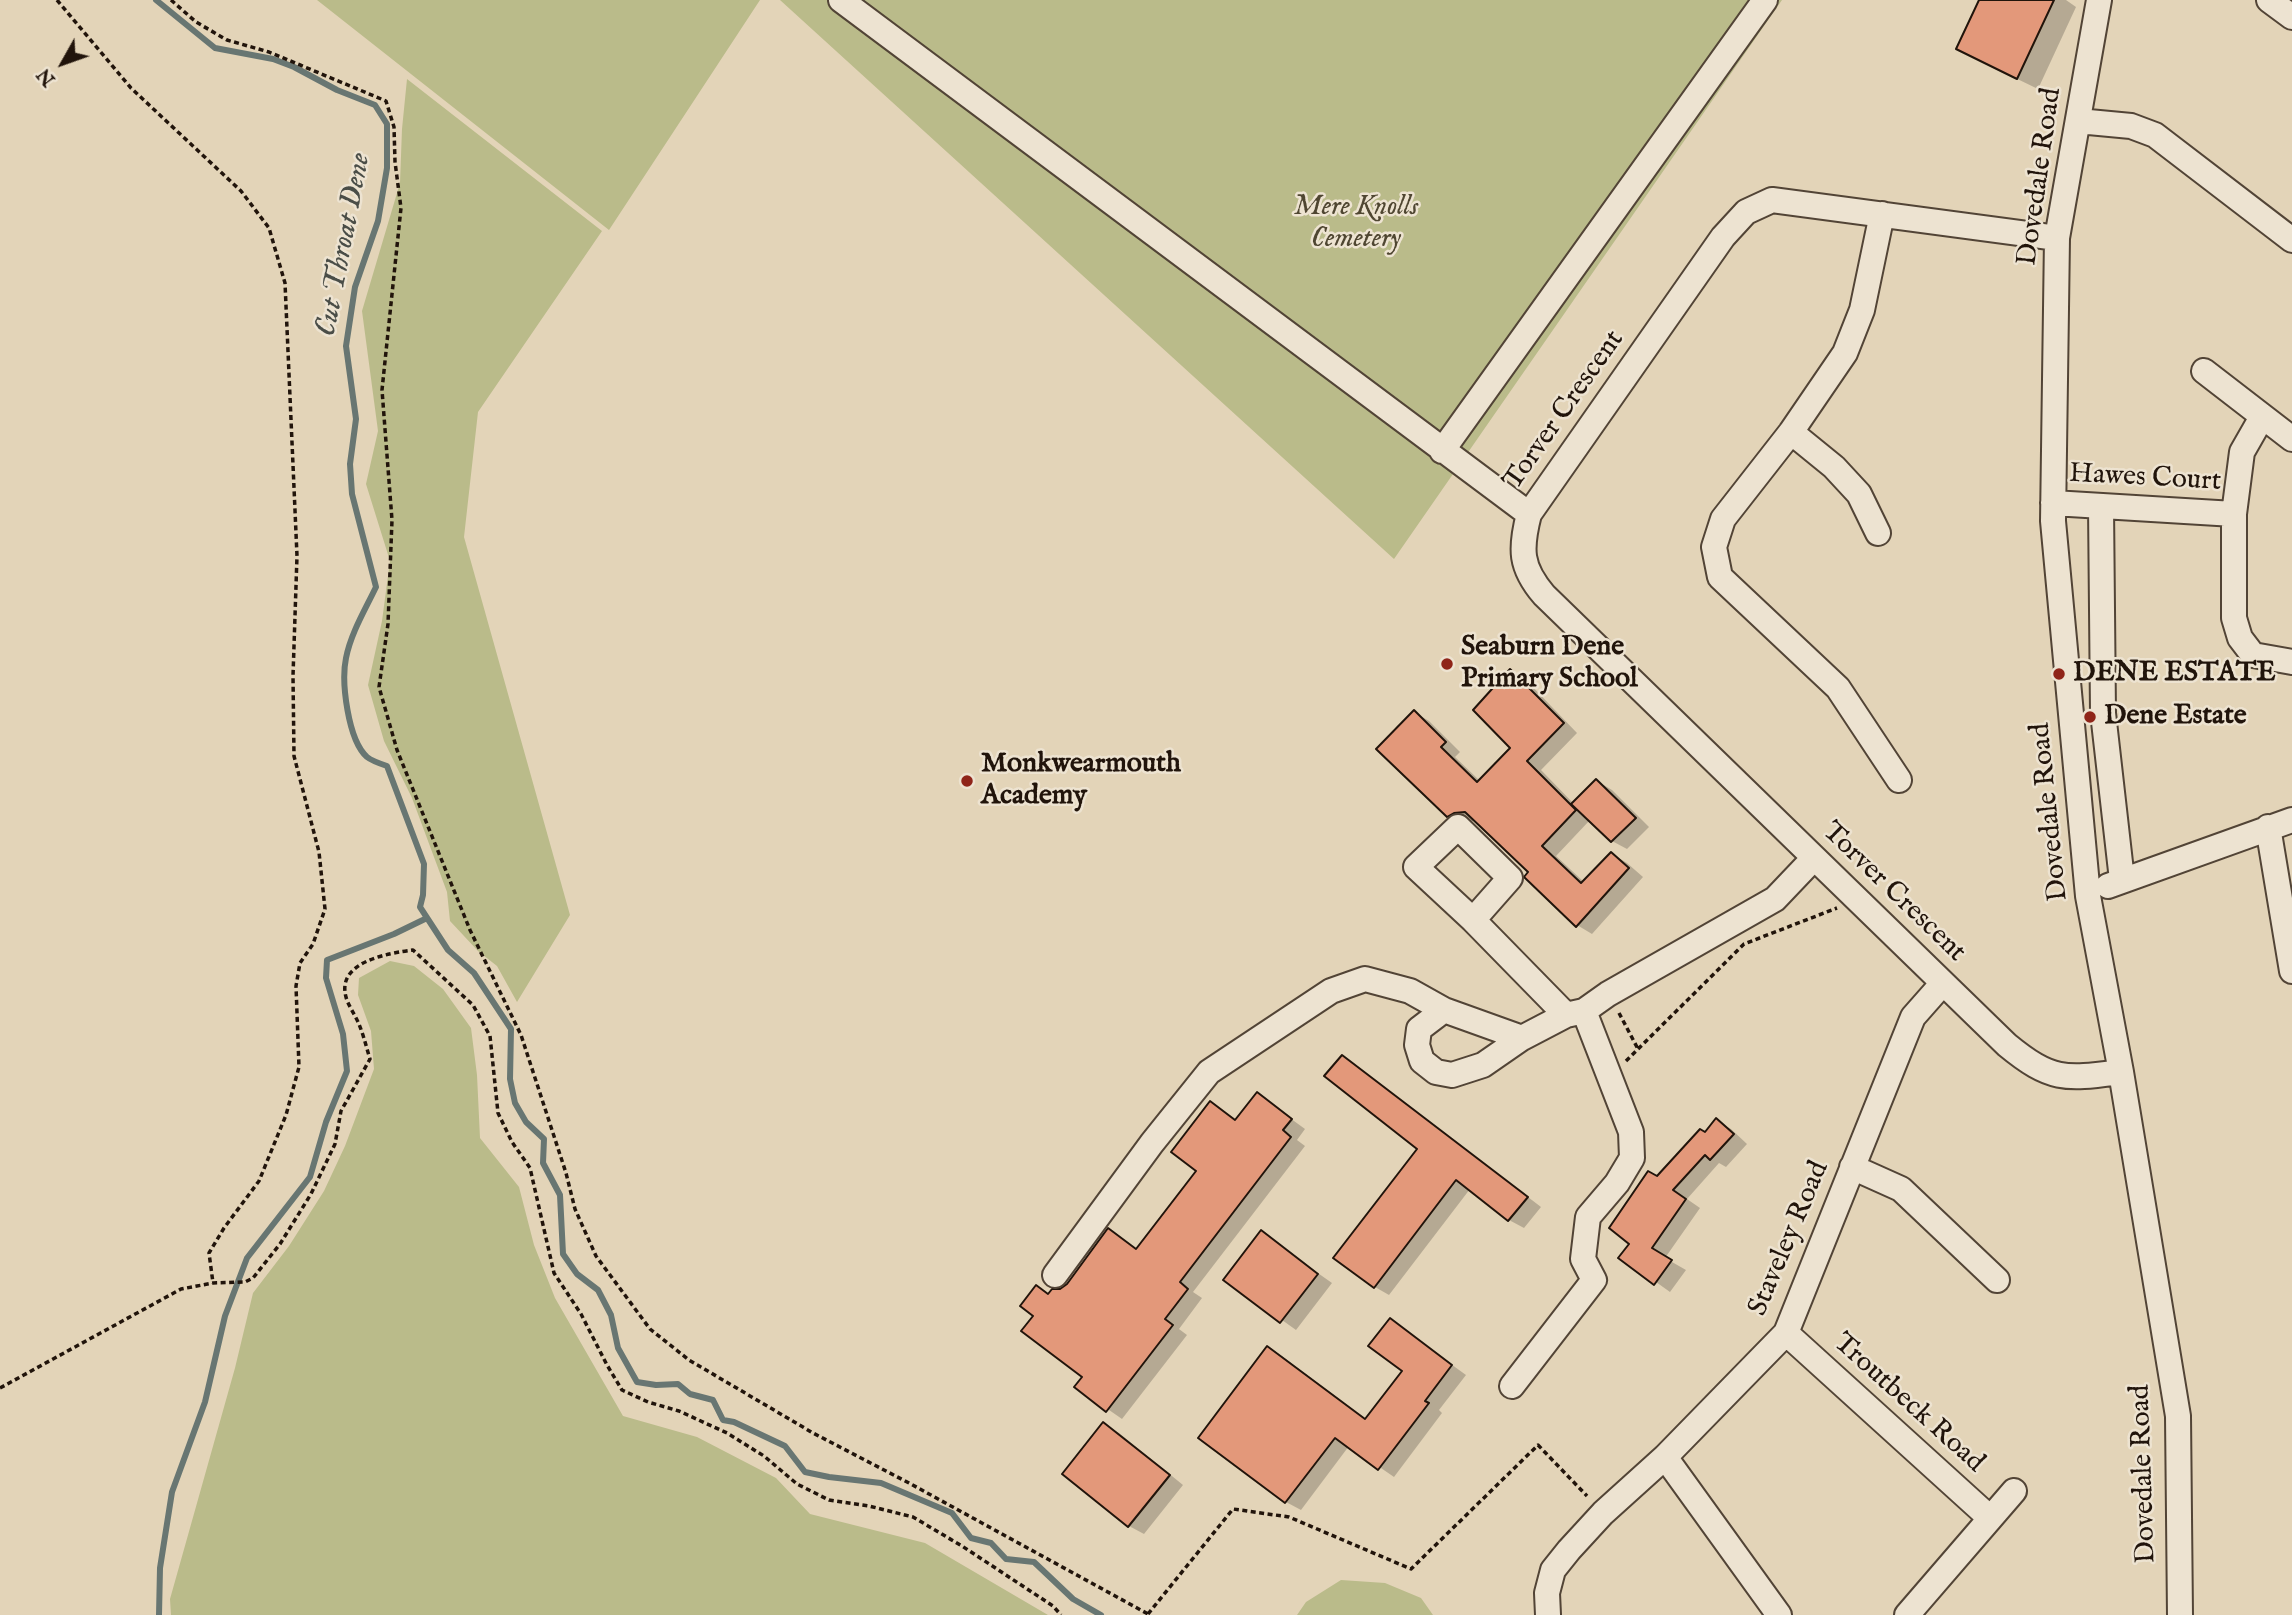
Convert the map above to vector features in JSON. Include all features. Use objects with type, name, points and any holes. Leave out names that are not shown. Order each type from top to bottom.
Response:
[{"type":"street","points":[[841,0],[1529,514]]},
{"type":"street","points":[[1442,451],[1765,0]]},
{"type":"street","name":"Dovedale Road","points":[[2099,0],[2057,238],[2054,535],[2088,896],[2121,1072],[2178,1416],[2180,1615]]},
{"type":"street","points":[[2269,0],[2292,17]]},
{"type":"street","points":[[2078,121],[2131,126],[2155,135],[2292,240]]},
{"type":"street","name":"Torver Crescent","points":[[2057,238],[1772,200],[1746,212],[1723,237],[1529,514],[1523,538],[1523,559],[1531,579],[1544,595],[1943,983],[2027,1061],[2052,1075],[2074,1078],[2121,1072]]},
{"type":"street","points":[[1882,214],[1862,310],[1845,353],[1791,432],[1723,519],[1714,547],[1720,577],[1838,688],[1899,780]]},
{"type":"street","points":[[2204,371],[2292,439]]},
{"type":"street","points":[[2262,417],[2242,453],[2234,514],[2234,618],[2240,638],[2253,655],[2292,663]]},
{"type":"street","points":[[1791,432],[1834,467],[1859,494],[1878,533]]},
{"type":"street","name":"Hawes Court","points":[[2053,503],[2234,514]]},
{"type":"street","points":[[2101,506],[2103,713],[2122,880]]},
{"type":"street","points":[[2088,896],[2122,880],[2292,820]]},
{"type":"street","points":[[2268,827],[2292,971]]},
{"type":"street","points":[[1444,1010],[1419,1030],[1417,1045],[1422,1061],[1436,1072],[1452,1075],[1483,1065],[1522,1038],[1575,1013],[1775,899],[1814,858]]},
{"type":"street","points":[[1473,920],[1575,1013],[1631,1132],[1632,1158],[1617,1183],[1588,1217],[1583,1259],[1594,1280],[1512,1387]]},
{"type":"street","points":[[1055,1275],[1152,1143],[1209,1072],[1331,991],[1365,979],[1410,991],[1444,1010],[1522,1038]]},
{"type":"street","name":"Staveley Road","points":[[1548,1615],[1547,1593],[1553,1570],[1569,1550],[1603,1513],[1665,1457],[1786,1333],[1913,1017],[1943,983]]},
{"type":"street","points":[[1852,1167],[1901,1189],[1997,1280]]},
{"type":"street","name":"Troutbeck Road","points":[[1786,1333],[1990,1518]]},
{"type":"street","points":[[1665,1457],[1779,1615]]},
{"type":"street","points":[[1907,1615],[2014,1491]]},
{"type":"path","points":[[57,0],[131,88],[241,191],[270,228],[285,283],[297,556],[293,756],[320,852],[325,909],[313,944],[300,963],[296,986],[299,1067],[286,1115],[259,1181],[209,1253],[213,1283]]},
{"type":"path","points":[[171,0],[197,22],[226,40],[269,52],[386,101],[394,127],[401,208],[383,390],[392,520],[387,624],[379,687],[397,750],[470,930],[521,1035],[575,1209],[596,1256],[650,1329],[689,1360],[813,1433],[1148,1614],[1233,1509],[1289,1517],[1411,1569],[1538,1445],[1603,1513]]},
{"type":"path","points":[[1623,1064],[1744,944],[1858,900]]},
{"type":"path","points":[[0,1388],[181,1289],[213,1283],[245,1282],[253,1278],[280,1244],[311,1194],[335,1144],[341,1111],[370,1059],[359,1023],[345,995],[346,980],[356,966],[387,954],[413,950],[473,1005],[490,1036],[498,1113],[512,1142],[530,1168],[554,1273],[581,1314],[622,1390],[648,1402],[679,1411],[727,1433],[764,1456],[797,1484],[829,1500],[913,1517],[1041,1599],[1061,1615]]},
{"type":"path","points":[[1608,994],[1638,1049]]},
{"type":"green space","points":[[317,0],[760,0],[609,230]]},
{"type":"green space","name":"Mere Knolls Cemetery","points":[[780,0],[1782,0],[1394,559]]},
{"type":"green space","points":[[407,79],[602,231],[478,412],[464,537],[570,915],[517,1002],[497,966],[478,951],[450,921],[447,892],[412,798],[384,741],[368,685],[382,621],[390,561],[366,484],[378,431],[362,311],[400,183]]},
{"type":"green space","points":[[390,961],[414,966],[443,989],[471,1028],[477,1075],[480,1138],[519,1187],[534,1245],[555,1298],[623,1416],[697,1437],[776,1478],[810,1514],[925,1543],[1048,1615],[171,1615],[170,1599],[235,1368],[253,1293],[289,1246],[324,1191],[345,1146],[374,1069],[371,1031],[358,995],[359,978]]},
{"type":"green space","points":[[1341,1580],[1385,1583],[1421,1598],[1433,1615],[1297,1615],[1306,1602]]},
{"type":"building","points":[[1979,0],[2054,0],[2017,79],[1956,49]]},
{"type":"building","points":[[1510,669],[1564,723],[1527,761],[1576,810],[1542,846],[1581,883],[1611,852],[1629,868],[1576,927],[1524,877],[1528,872],[1465,812],[1447,817],[1376,749],[1414,710],[1446,742],[1441,747],[1477,782],[1510,748],[1473,710]]},
{"type":"building","points":[[1596,779],[1636,818],[1611,842],[1571,804]]},
{"type":"building","points":[[1342,1055],[1528,1197],[1508,1221],[1456,1180],[1374,1288],[1333,1258],[1417,1149],[1324,1076]]},
{"type":"building","points":[[1257,1092],[1292,1119],[1283,1130],[1291,1137],[1180,1282],[1188,1289],[1165,1319],[1173,1325],[1106,1412],[1074,1387],[1082,1377],[1021,1331],[1033,1316],[1020,1306],[1036,1285],[1048,1294],[1052,1289],[1060,1289],[1067,1284],[1108,1228],[1136,1249],[1196,1171],[1171,1152],[1210,1101],[1235,1120]]},
{"type":"building","points":[[1716,1118],[1734,1134],[1710,1160],[1705,1155],[1673,1190],[1686,1199],[1652,1248],[1672,1260],[1654,1285],[1618,1258],[1629,1244],[1609,1228],[1648,1171],[1657,1176],[1700,1129],[1705,1132]]},
{"type":"building","points":[[1261,1230],[1318,1274],[1280,1323],[1223,1280]]},
{"type":"building","points":[[1390,1318],[1452,1365],[1425,1401],[1429,1403],[1378,1470],[1335,1438],[1285,1503],[1198,1438],[1267,1346],[1365,1419],[1402,1371],[1368,1346]]},
{"type":"building","points":[[1103,1422],[1170,1475],[1128,1527],[1062,1474]]},
{"type":"waterway","name":"Cut Throat Dene","points":[[156,0],[215,48],[273,59],[294,67],[337,90],[375,105],[387,124],[387,168],[378,221],[355,287],[346,346],[356,419],[350,464],[352,494],[376,587],[348,649],[345,695],[351,725],[360,749],[367,757],[387,766],[424,864],[420,907],[448,950],[474,973],[511,1029],[510,1079],[515,1103],[526,1122],[544,1139],[543,1163],[560,1195],[563,1254],[577,1274],[598,1290],[611,1315],[618,1348],[637,1382],[678,1384],[690,1394],[713,1400],[723,1420],[734,1422],[785,1446],[805,1472],[881,1483],[952,1513],[971,1538],[991,1543],[1006,1559],[1034,1562],[1073,1599],[1101,1615]]},
{"type":"waterway","points":[[159,1615],[160,1568],[172,1492],[205,1402],[225,1316],[247,1258],[310,1177],[326,1122],[347,1071],[343,1034],[326,978],[327,960],[427,918]]},
{"type":"place","name":"Seaburn Dene Primary School","points":[[1447,664]]},
{"type":"place","name":"DENE ESTATE","points":[[2059,674]]},
{"type":"place","name":"Dene Estate","points":[[2090,717]]},
{"type":"place","name":"Monkwearmouth Academy","points":[[967,781]]}]
